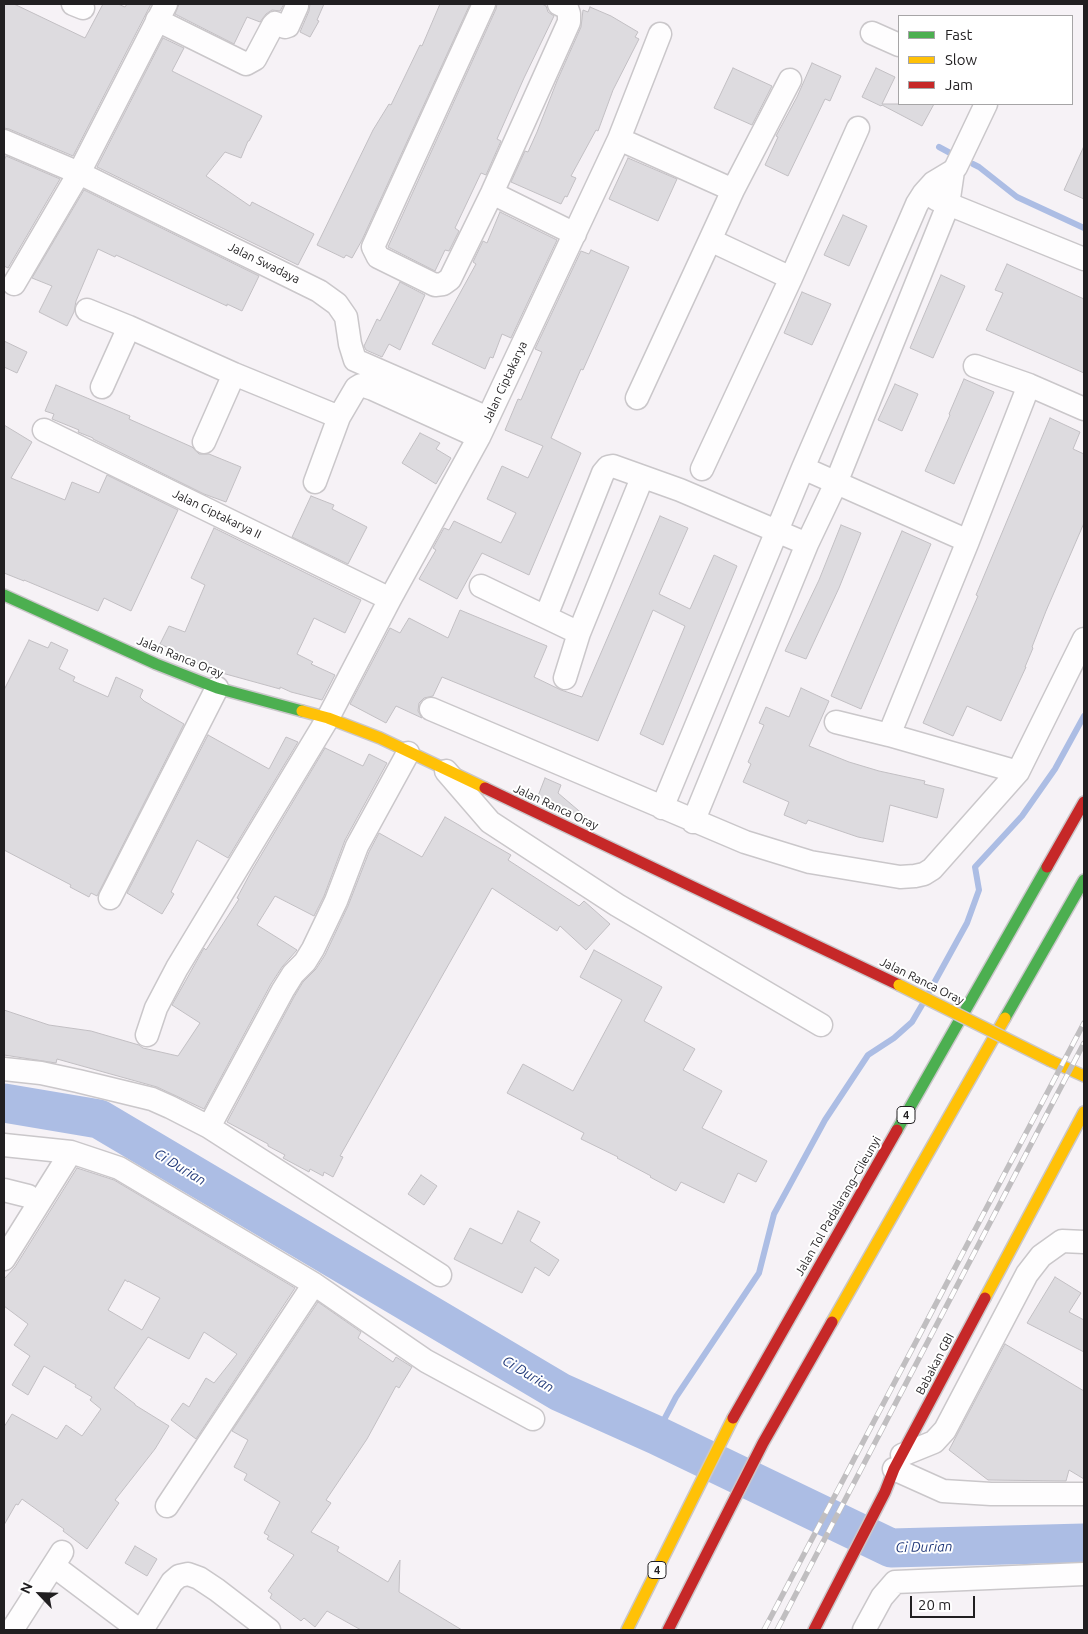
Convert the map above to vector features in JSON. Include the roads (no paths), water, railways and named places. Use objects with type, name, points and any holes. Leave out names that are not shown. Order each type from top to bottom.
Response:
[{"type":"main road","name":"Jalan Ranca Oray","points":[[4,594],[156,664],[217,688],[328,718],[380,738],[408,753],[899,984],[1084,1076]]},
{"type":"main road","name":"Jalan Tol Padalarang–Cileunyi","points":[[627,1630],[727,1429],[1084,802]]},
{"type":"main road","points":[[668,1630],[763,1443],[1084,880]]},
{"type":"main road","name":"Babakan GBI","points":[[814,1630],[885,1492],[898,1462],[1084,1112]]},
{"type":"street","points":[[484,4],[373,247],[378,257],[435,286],[443,284],[450,279],[492,193],[569,22],[567,8],[559,4]]},
{"type":"street","points":[[14,284],[78,173],[161,12],[246,64],[255,59],[275,23],[285,27],[288,26],[297,6]]},
{"type":"street","points":[[872,33],[898,44]]},
{"type":"street","name":"Jalan Ciptakarya","points":[[147,1035],[156,1008],[176,968],[328,718],[390,598],[483,428],[576,234],[618,139],[660,34]]},
{"type":"street","points":[[637,398],[734,190],[790,80]]},
{"type":"street","points":[[694,822],[807,544],[836,483],[948,205],[953,171],[986,105]]},
{"type":"street","points":[[702,469],[858,128]]},
{"type":"street","points":[[618,139],[734,190]]},
{"type":"street","name":"Jalan Swadaya","points":[[4,140],[78,173],[319,291],[337,304],[346,317],[350,344],[355,360],[483,428]]},
{"type":"street","points":[[662,808],[803,468],[914,213],[924,193],[933,183],[953,171]]},
{"type":"street","points":[[492,193],[576,234]]},
{"type":"street","points":[[924,193],[948,205],[1084,259]]},
{"type":"street","points":[[710,240],[791,278]]},
{"type":"street","points":[[87,310],[339,417]]},
{"type":"street","points":[[102,387],[129,327]]},
{"type":"street","points":[[975,366],[1084,409]]},
{"type":"street","points":[[204,442],[234,374]]},
{"type":"street","points":[[315,482],[339,417],[354,389],[362,385],[483,428]]},
{"type":"street","points":[[890,735],[1029,386]]},
{"type":"street","name":"Jalan Ciptakarya II","points":[[44,430],[390,598]]},
{"type":"street","points":[[546,616],[603,473],[608,467],[612,466],[680,490],[807,544]]},
{"type":"street","points":[[803,468],[968,541]]},
{"type":"street","points":[[564,678],[579,633],[642,478]]},
{"type":"street","points":[[481,586],[579,633]]},
{"type":"street","points":[[431,709],[745,842],[810,862],[900,877],[916,876],[932,869],[1018,772],[1084,639]]},
{"type":"street","points":[[110,898],[217,688]]},
{"type":"street","points":[[836,722],[890,735],[1018,772]]},
{"type":"street","points":[[209,1128],[283,990],[293,974],[306,962],[313,949],[336,901],[357,846],[408,753]]},
{"type":"street","points":[[446,770],[490,822],[617,905],[821,1025]]},
{"type":"street","points":[[4,1069],[41,1073],[152,1099],[209,1128],[440,1274]]},
{"type":"street","points":[[4,1145],[71,1152],[119,1168],[314,1284],[426,1361],[533,1418]]},
{"type":"street","points":[[4,1259],[71,1152]]},
{"type":"street","points":[[4,1190],[28,1196]]},
{"type":"street","points":[[1084,1242],[1062,1241],[1041,1256],[1027,1274],[945,1430],[934,1442],[898,1462],[943,1491],[991,1494],[1084,1494]]},
{"type":"street","points":[[166,1506],[314,1284]]},
{"type":"street","points":[[14,1627],[58,1559],[140,1630],[172,1582],[178,1576],[188,1574],[199,1578],[217,1590],[269,1630]]},
{"type":"street","points":[[864,1630],[882,1596],[895,1582],[1084,1574]]},
{"type":"waterway","points":[[939,147],[952,154]]},
{"type":"waterway","points":[[973,164],[1017,197],[1084,228]]},
{"type":"waterway","points":[[928,994],[967,923],[979,890],[975,867],[1022,816],[1055,769],[1084,716]]},
{"type":"waterway","points":[[656,1435],[676,1397],[759,1273],[774,1214],[825,1120],[868,1055],[894,1038],[912,1022],[922,1005]]},
{"type":"waterway","name":"Ci Durian","points":[[4,1103],[99,1119],[560,1392],[656,1435],[891,1548],[1084,1543]]},
{"type":"railway","points":[[764,1630],[1084,1023]]},
{"type":"railway","points":[[777,1630],[1084,1043]]}]
